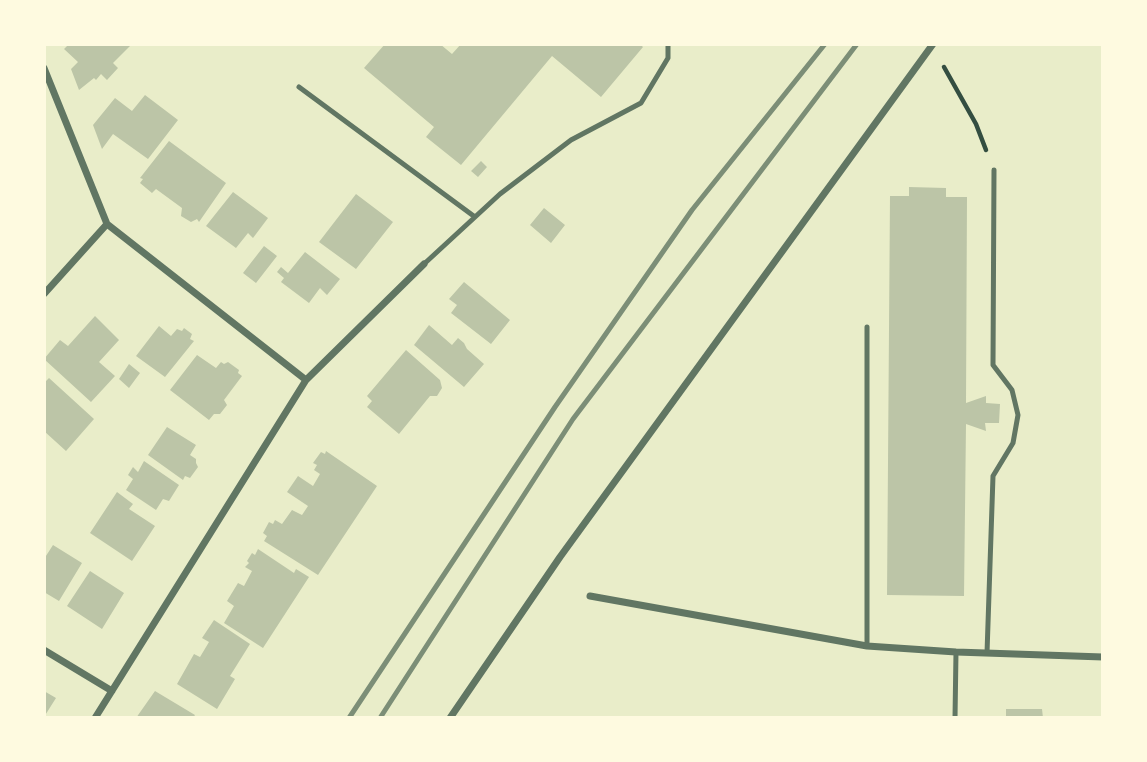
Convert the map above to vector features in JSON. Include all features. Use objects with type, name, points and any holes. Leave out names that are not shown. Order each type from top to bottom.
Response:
[{"type":"street","points":[[450,718],[560,556],[932,45]]},
{"type":"street","points":[[44,68],[107,224],[306,380]]},
{"type":"street","points":[[44,294],[107,224]]},
{"type":"street","points":[[95,718],[306,380],[424,264]]},
{"type":"street","points":[[590,596],[867,646],[1103,657]]},
{"type":"street","points":[[44,650],[112,691]]},
{"type":"lane","points":[[424,264],[500,194],[572,140],[641,103],[668,58],[668,44]]},
{"type":"lane","points":[[299,87],[475,217]]},
{"type":"lane","points":[[986,653],[993,476],[1013,443],[1018,415],[1012,390],[993,365],[994,170]]},
{"type":"lane","points":[[867,327],[867,646]]},
{"type":"lane","points":[[956,652],[956,718]]},
{"type":"path","points":[[932,45],[976,124]]},
{"type":"building","points":[[69,44],[132,44],[113,63],[118,68],[107,80],[101,74],[79,90],[71,69],[78,62],[64,49]]},
{"type":"building","points":[[385,44],[440,44],[452,54],[461,44],[640,44],[643,47],[601,97],[552,56],[461,165],[426,137],[434,127],[364,68]]},
{"type":"building","points":[[145,95],[178,120],[148,159],[113,134],[102,149],[93,125],[115,98],[132,111]]},
{"type":"building","points":[[169,141],[226,183],[199,222],[197,219],[191,222],[181,216],[182,208],[156,189],[152,193],[140,183],[143,179],[140,178]]},
{"type":"building","points":[[481,161],[487,167],[478,177],[471,171]]},
{"type":"building","points":[[909,187],[946,188],[946,197],[967,197],[966,403],[986,396],[986,403],[1000,404],[999,423],[985,423],[986,431],[966,424],[964,596],[887,595],[890,196],[909,196]]},
{"type":"building","points":[[233,192],[268,218],[253,238],[248,233],[236,248],[206,226]]},
{"type":"building","points":[[356,194],[393,222],[356,269],[319,242]]},
{"type":"building","points":[[544,208],[565,225],[551,243],[530,225]]},
{"type":"building","points":[[264,246],[277,256],[256,283],[243,273]]},
{"type":"building","points":[[305,252],[340,279],[327,295],[320,288],[309,303],[281,282],[284,278],[277,272],[281,267],[288,273]]},
{"type":"building","points":[[464,282],[510,320],[491,344],[451,313],[457,305],[449,299]]},
{"type":"building","points":[[95,316],[119,340],[99,362],[115,376],[91,402],[44,359],[60,340],[68,346]]},
{"type":"building","points":[[429,325],[452,345],[458,338],[484,364],[464,387],[414,345]]},
{"type":"building","points":[[159,326],[171,336],[177,329],[182,331],[184,328],[192,334],[190,339],[194,341],[165,377],[136,356]]},
{"type":"building","points":[[406,350],[440,380],[442,388],[437,396],[430,396],[399,434],[367,407],[372,401],[367,396]]},
{"type":"building","points":[[197,355],[216,368],[221,362],[228,362],[239,370],[238,373],[242,376],[224,400],[227,405],[220,414],[214,414],[209,420],[170,390]]},
{"type":"building","points":[[129,364],[140,373],[129,388],[119,379]]},
{"type":"building","points":[[49,378],[94,419],[66,451],[44,431],[44,383]]},
{"type":"building","points":[[167,427],[196,445],[190,455],[196,459],[198,467],[190,478],[185,476],[183,480],[148,455]]},
{"type":"building","points":[[326,451],[377,486],[318,575],[264,541],[267,536],[263,533],[269,522],[273,524],[275,520],[282,524],[292,510],[302,515],[308,506],[287,492],[298,476],[313,486],[320,474],[314,470],[317,465],[313,463],[321,452],[325,454]]},
{"type":"building","points":[[144,461],[179,485],[169,501],[163,499],[156,510],[126,490],[133,479],[128,475],[133,467],[138,472]]},
{"type":"building","points":[[117,492],[133,504],[129,509],[155,526],[132,561],[90,533]]},
{"type":"building","points":[[53,545],[82,563],[59,601],[44,592],[44,559]]},
{"type":"building","points":[[258,549],[294,573],[296,569],[309,577],[263,648],[224,623],[234,606],[227,601],[238,583],[244,586],[252,571],[245,567],[249,563],[247,561]]},
{"type":"building","points":[[90,571],[124,593],[102,629],[67,606]]},
{"type":"building","points":[[214,620],[250,644],[230,676],[235,679],[217,709],[177,684],[194,654],[200,657],[209,642],[202,638]]},
{"type":"building","points":[[44,691],[56,698],[44,717]]},
{"type":"building","points":[[155,691],[195,715],[193,718],[136,718]]},
{"type":"building","points":[[1006,709],[1042,709],[1043,718],[1006,718]]},
{"type":"railway","points":[[349,718],[555,407],[692,210],[825,44]]},
{"type":"railway","points":[[380,718],[573,419],[857,44]]}]
